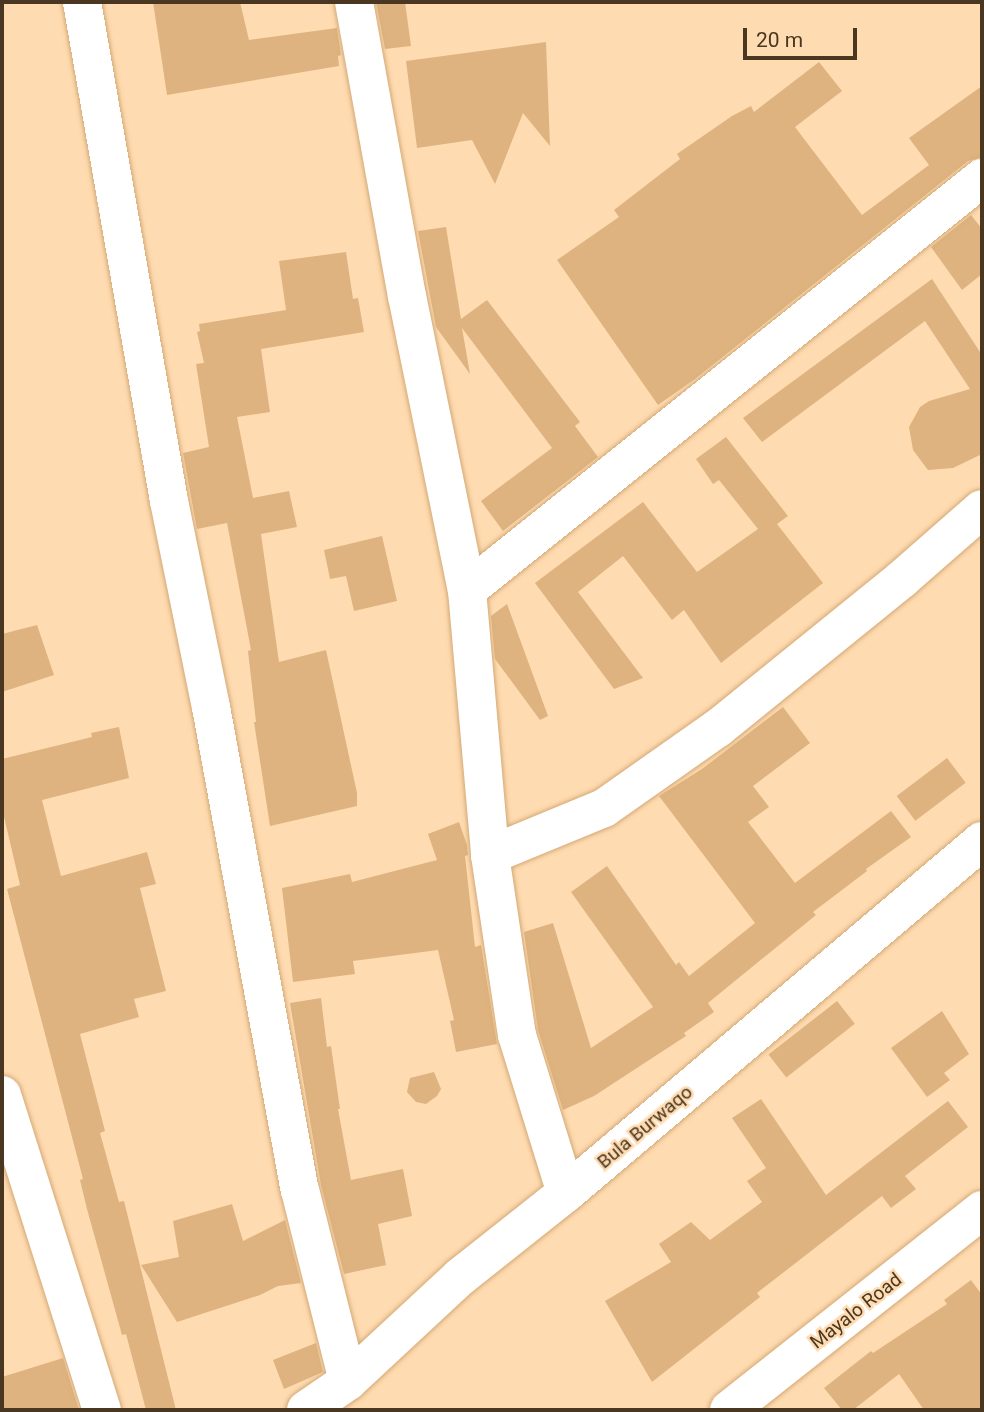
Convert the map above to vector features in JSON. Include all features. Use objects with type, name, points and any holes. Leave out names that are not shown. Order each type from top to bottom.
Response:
[{"type":"street","points":[[82,2],[169,501],[211,707],[300,1190],[348,1381]]},
{"type":"street","points":[[355,2],[407,296],[467,590],[490,855],[517,1035],[566,1193]]},
{"type":"street","points":[[467,590],[982,178]]},
{"type":"street","points":[[490,855],[604,808],[729,719],[902,579],[982,509]]},
{"type":"street","name":"Bula Burwaqo","points":[[306,1410],[348,1381],[460,1277],[566,1193],[982,841]]},
{"type":"street","points":[[2,1095],[102,1410]]},
{"type":"street","name":"Mayalo Road","points":[[729,1410],[982,1210]]},
{"type":"building","points":[[153,2],[240,2],[249,40],[337,28],[341,55],[338,56],[339,66],[167,95]]},
{"type":"building","points":[[376,2],[405,2],[411,46],[385,49]]},
{"type":"building","points":[[546,42],[550,146],[523,113],[495,184],[472,140],[417,148],[406,61]]},
{"type":"building","points":[[819,62],[842,91],[795,127],[862,215],[929,165],[909,138],[982,86],[982,157],[968,161],[695,379],[658,405],[557,260],[619,217],[614,210],[680,159],[677,154],[732,116],[751,106],[754,112]]},
{"type":"building","points":[[971,215],[982,229],[982,274],[962,290],[931,247]]},
{"type":"building","points":[[446,227],[461,319],[487,300],[580,422],[575,426],[598,457],[503,531],[481,501],[552,448],[462,328],[470,374],[436,327],[418,231]]},
{"type":"building","points":[[346,252],[353,299],[358,298],[364,332],[261,349],[270,412],[237,417],[253,498],[289,491],[297,527],[261,534],[279,662],[326,650],[357,793],[357,806],[270,826],[254,722],[248,651],[251,650],[227,523],[197,529],[183,453],[209,447],[196,364],[204,363],[197,332],[200,331],[199,324],[286,310],[279,261]]},
{"type":"building","points":[[932,279],[982,355],[982,454],[953,468],[928,470],[913,450],[909,427],[920,407],[929,401],[970,389],[925,321],[762,442],[743,418]]},
{"type":"building","points":[[726,437],[788,516],[777,524],[823,583],[721,663],[684,610],[672,620],[623,556],[578,592],[643,678],[614,689],[535,583],[643,502],[697,572],[758,529],[719,480],[713,484],[696,459]]},
{"type":"building","points":[[382,536],[397,601],[354,611],[346,576],[330,579],[324,550]]},
{"type":"building","points":[[507,604],[548,716],[540,720],[495,659],[491,616]]},
{"type":"building","points":[[37,625],[54,675],[2,692],[2,634]]},
{"type":"building","points":[[783,707],[810,743],[753,786],[769,807],[748,822],[795,883],[891,811],[911,837],[813,912],[816,915],[708,1003],[714,1012],[684,1033],[686,1036],[594,1096],[563,1110],[538,1030],[524,932],[553,923],[591,1048],[653,1007],[571,892],[607,866],[676,965],[679,962],[689,976],[755,923],[659,796],[702,769]]},
{"type":"building","points":[[119,727],[129,778],[42,800],[61,876],[147,852],[156,884],[140,888],[166,991],[134,999],[139,1017],[80,1034],[105,1131],[100,1133],[119,1202],[124,1201],[176,1410],[146,1410],[126,1334],[122,1335],[87,1209],[80,1180],[83,1179],[7,889],[20,885],[2,808],[2,759],[92,737],[91,733]]},
{"type":"building","points":[[947,758],[966,783],[915,821],[897,796]]},
{"type":"building","points":[[459,822],[467,845],[468,855],[465,856],[475,947],[481,945],[497,1044],[456,1052],[450,1021],[454,1020],[438,950],[353,961],[355,974],[293,982],[282,888],[350,874],[352,882],[437,860],[428,834]]},
{"type":"building","points":[[321,998],[351,1180],[403,1169],[412,1216],[378,1224],[386,1265],[344,1274],[321,1185],[290,1003]]},
{"type":"building","points":[[837,1001],[855,1024],[786,1077],[768,1055]]},
{"type":"building","points":[[942,1011],[969,1054],[944,1073],[950,1080],[927,1097],[891,1048]]},
{"type":"building","points":[[434,1072],[441,1089],[437,1096],[426,1104],[416,1102],[407,1092],[410,1078]]},
{"type":"building","points":[[761,1099],[826,1195],[948,1101],[968,1127],[905,1176],[916,1189],[891,1208],[882,1196],[757,1293],[760,1297],[652,1382],[605,1301],[671,1262],[659,1244],[691,1222],[710,1240],[762,1202],[747,1181],[766,1168],[732,1118]]},
{"type":"building","points":[[232,1204],[243,1241],[285,1220],[301,1283],[278,1286],[260,1295],[177,1322],[141,1265],[179,1257],[173,1221]]},
{"type":"building","points":[[971,1280],[982,1295],[982,1410],[924,1410],[899,1374],[853,1410],[842,1410],[824,1388],[871,1351],[873,1353],[947,1304],[944,1300]]},
{"type":"building","points":[[316,1343],[323,1372],[284,1389],[273,1360]]},
{"type":"building","points":[[63,1358],[79,1410],[2,1410],[2,1377]]}]
